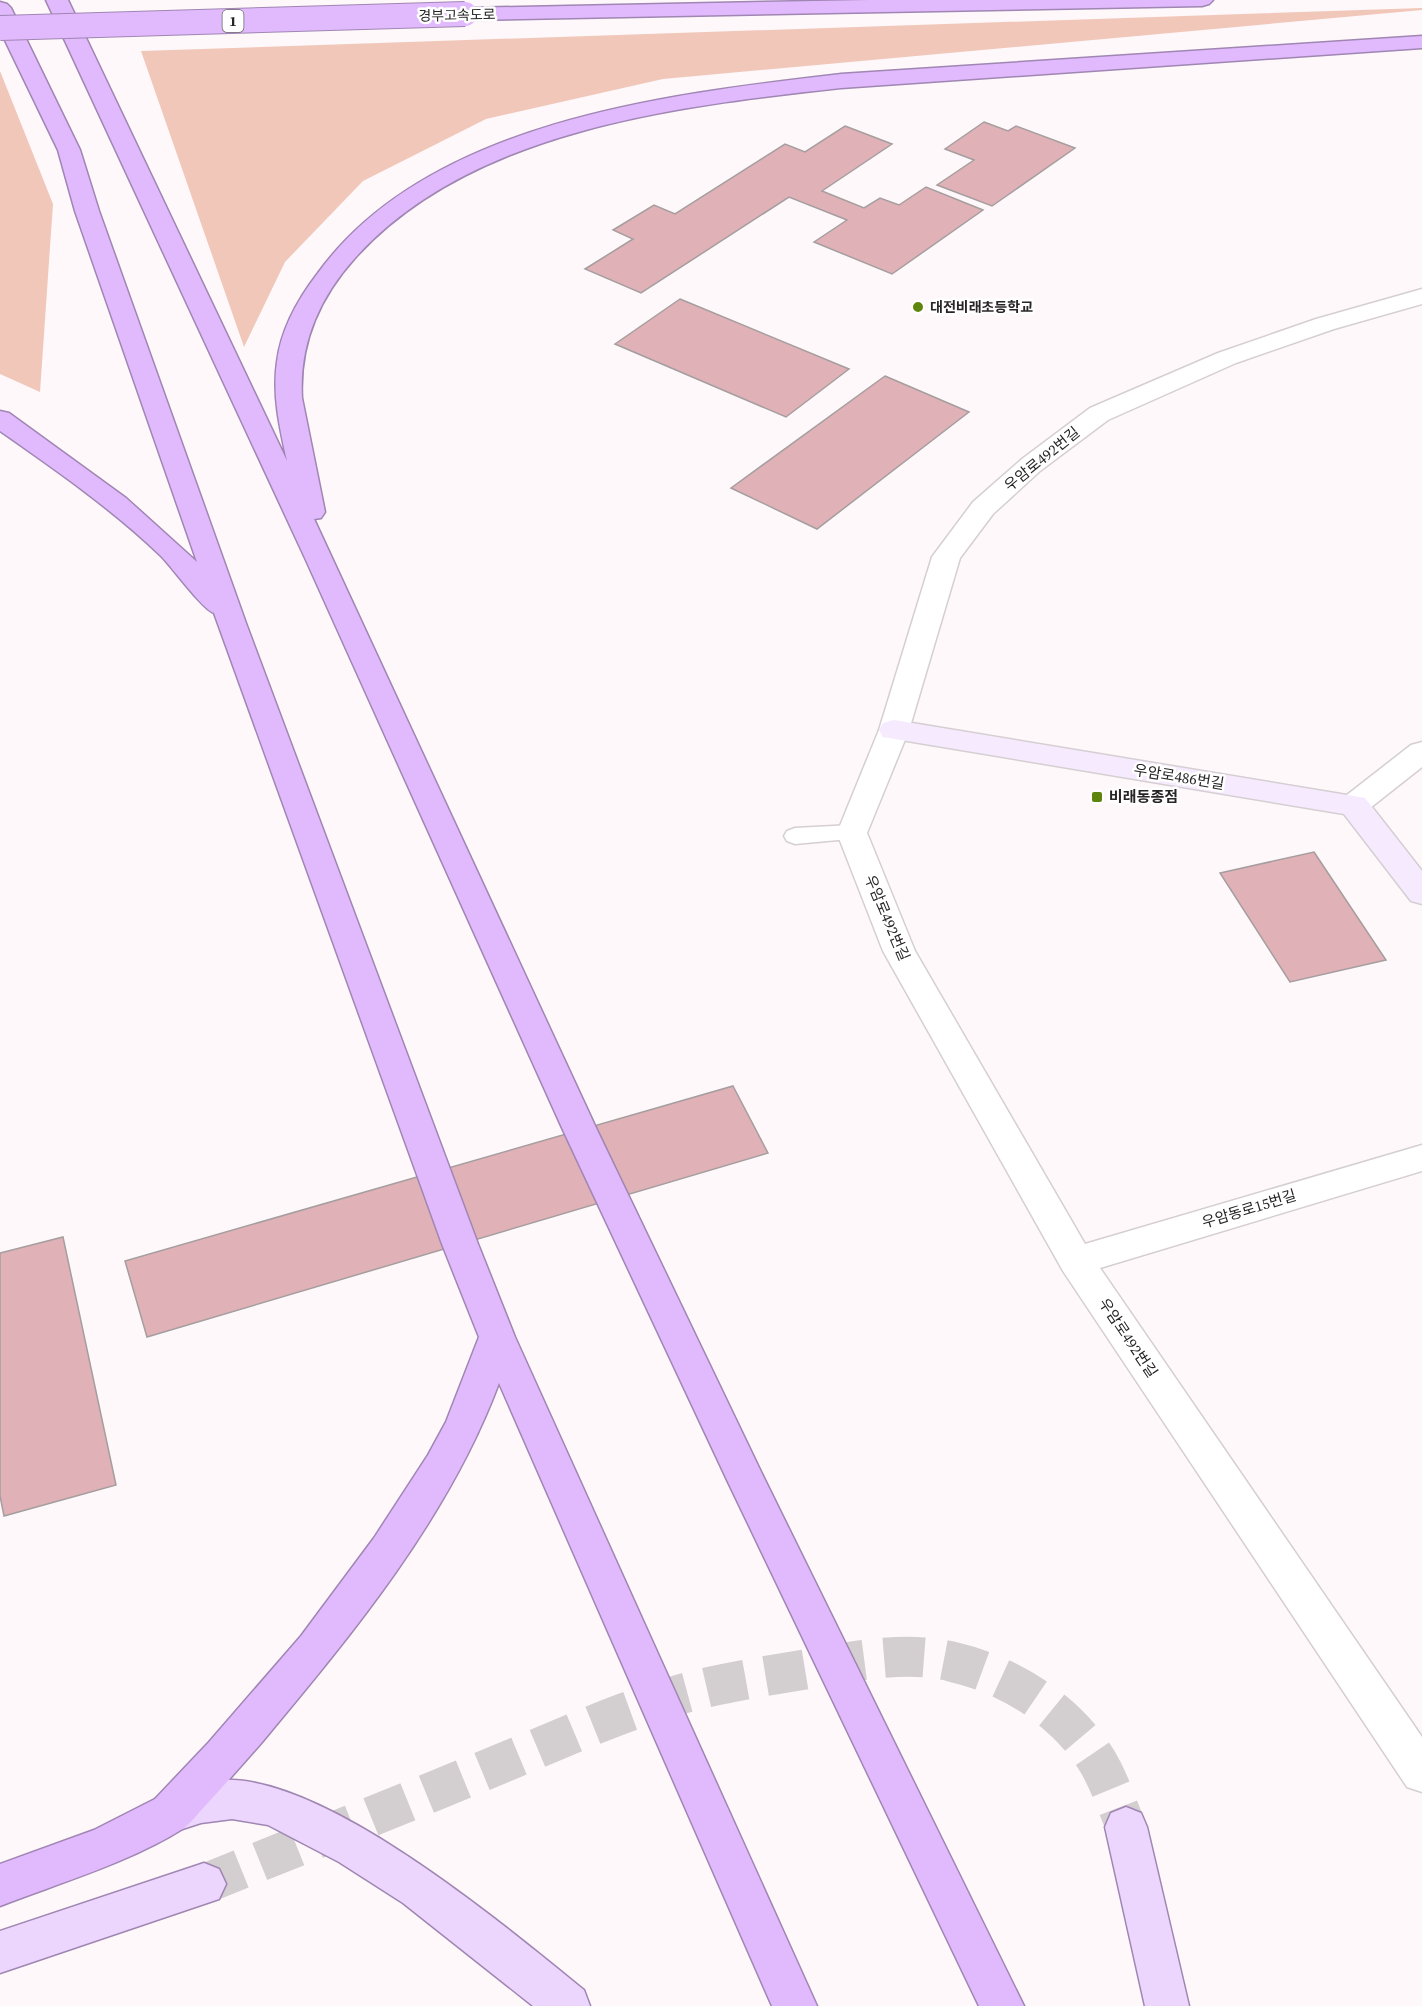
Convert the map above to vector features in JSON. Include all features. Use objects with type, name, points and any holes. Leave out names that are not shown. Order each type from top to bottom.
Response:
[{"type":"highway","points":[[57,0],[320,558],[580,1130],[600,1167],[747,1482],[1002,2006]]},
{"type":"highway","name":"경부고속도로","points":[[0,28],[465,14],[1202,0]]},
{"type":"highway","points":[[0,8],[69,150],[87,211],[233,626],[460,1245],[497,1337],[795,2006]]},
{"type":"highway","points":[[320,558],[289,398],[288,366],[292,343],[303,316],[319,287],[353,244],[401,202],[461,170],[548,133],[593,119],[715,95],[853,80],[1422,42]]},
{"type":"highway","points":[[0,419],[84,479],[157,539],[211,596],[233,626]]},
{"type":"highway","points":[[0,1885],[107,1845],[170,1813],[224,1756],[315,1649],[388,1550],[442,1466],[464,1425],[497,1337]]},
{"type":"main road","points":[[170,1813],[203,1801],[229,1799],[253,1801],[279,1809],[306,1822],[362,1852],[401,1878],[487,1941],[568,2006]]},
{"type":"main road","points":[[1126,1827],[1167,2006]]},
{"type":"main road","points":[[0,1952],[68,1932],[204,1884]]},
{"type":"street","name":"우암로492번길","points":[[1422,296],[1325,324],[1227,358],[1099,414],[1031,465],[984,507],[946,557],[894,730],[852,833],[899,951],[1076,1261],[1422,1773]]},
{"type":"street","name":"우암로486번길","points":[[894,730],[1354,805]]},
{"type":"street","points":[[1422,752],[1354,805],[1422,893]]},
{"type":"street","name":"우암동로15번길","points":[[1076,1261],[1422,1158]]},
{"type":"lane","points":[[795,836],[852,833]]},
{"type":"shaded area","points":[[1422,8],[1422,10],[663,79],[486,119],[363,181],[285,262],[244,347],[141,51]]},
{"type":"shaded area","points":[[0,71],[53,204],[40,392],[0,374]]},
{"type":"building","points":[[984,122],[1008,131],[1016,126],[1075,148],[992,206],[937,185],[974,160],[945,149]]},
{"type":"building","points":[[845,126],[892,144],[822,191],[864,208],[880,198],[899,205],[926,187],[983,210],[892,274],[814,242],[847,220],[789,197],[641,293],[585,269],[633,239],[613,230],[654,205],[675,214],[785,144],[805,152]]},
{"type":"building","points":[[680,299],[849,369],[786,417],[615,344]]},
{"type":"building","points":[[885,376],[969,412],[817,529],[731,488]]},
{"type":"building","points":[[1314,852],[1386,960],[1290,982],[1220,873]]},
{"type":"building","points":[[733,1086],[768,1153],[147,1337],[125,1261]]},
{"type":"building","points":[[63,1237],[116,1485],[4,1516],[0,1496],[0,1253]]},
{"type":"tunnel","points":[[204,1884],[591,1726],[661,1700],[746,1680],[881,1658],[917,1657],[953,1662],[994,1675],[1032,1696],[1066,1723],[1094,1756],[1108,1781],[1126,1827]]},
{"type":"place","name":"대전비래초등학교","points":[[918,307]]},
{"type":"place","name":"비래동종점","points":[[1097,797]]}]
